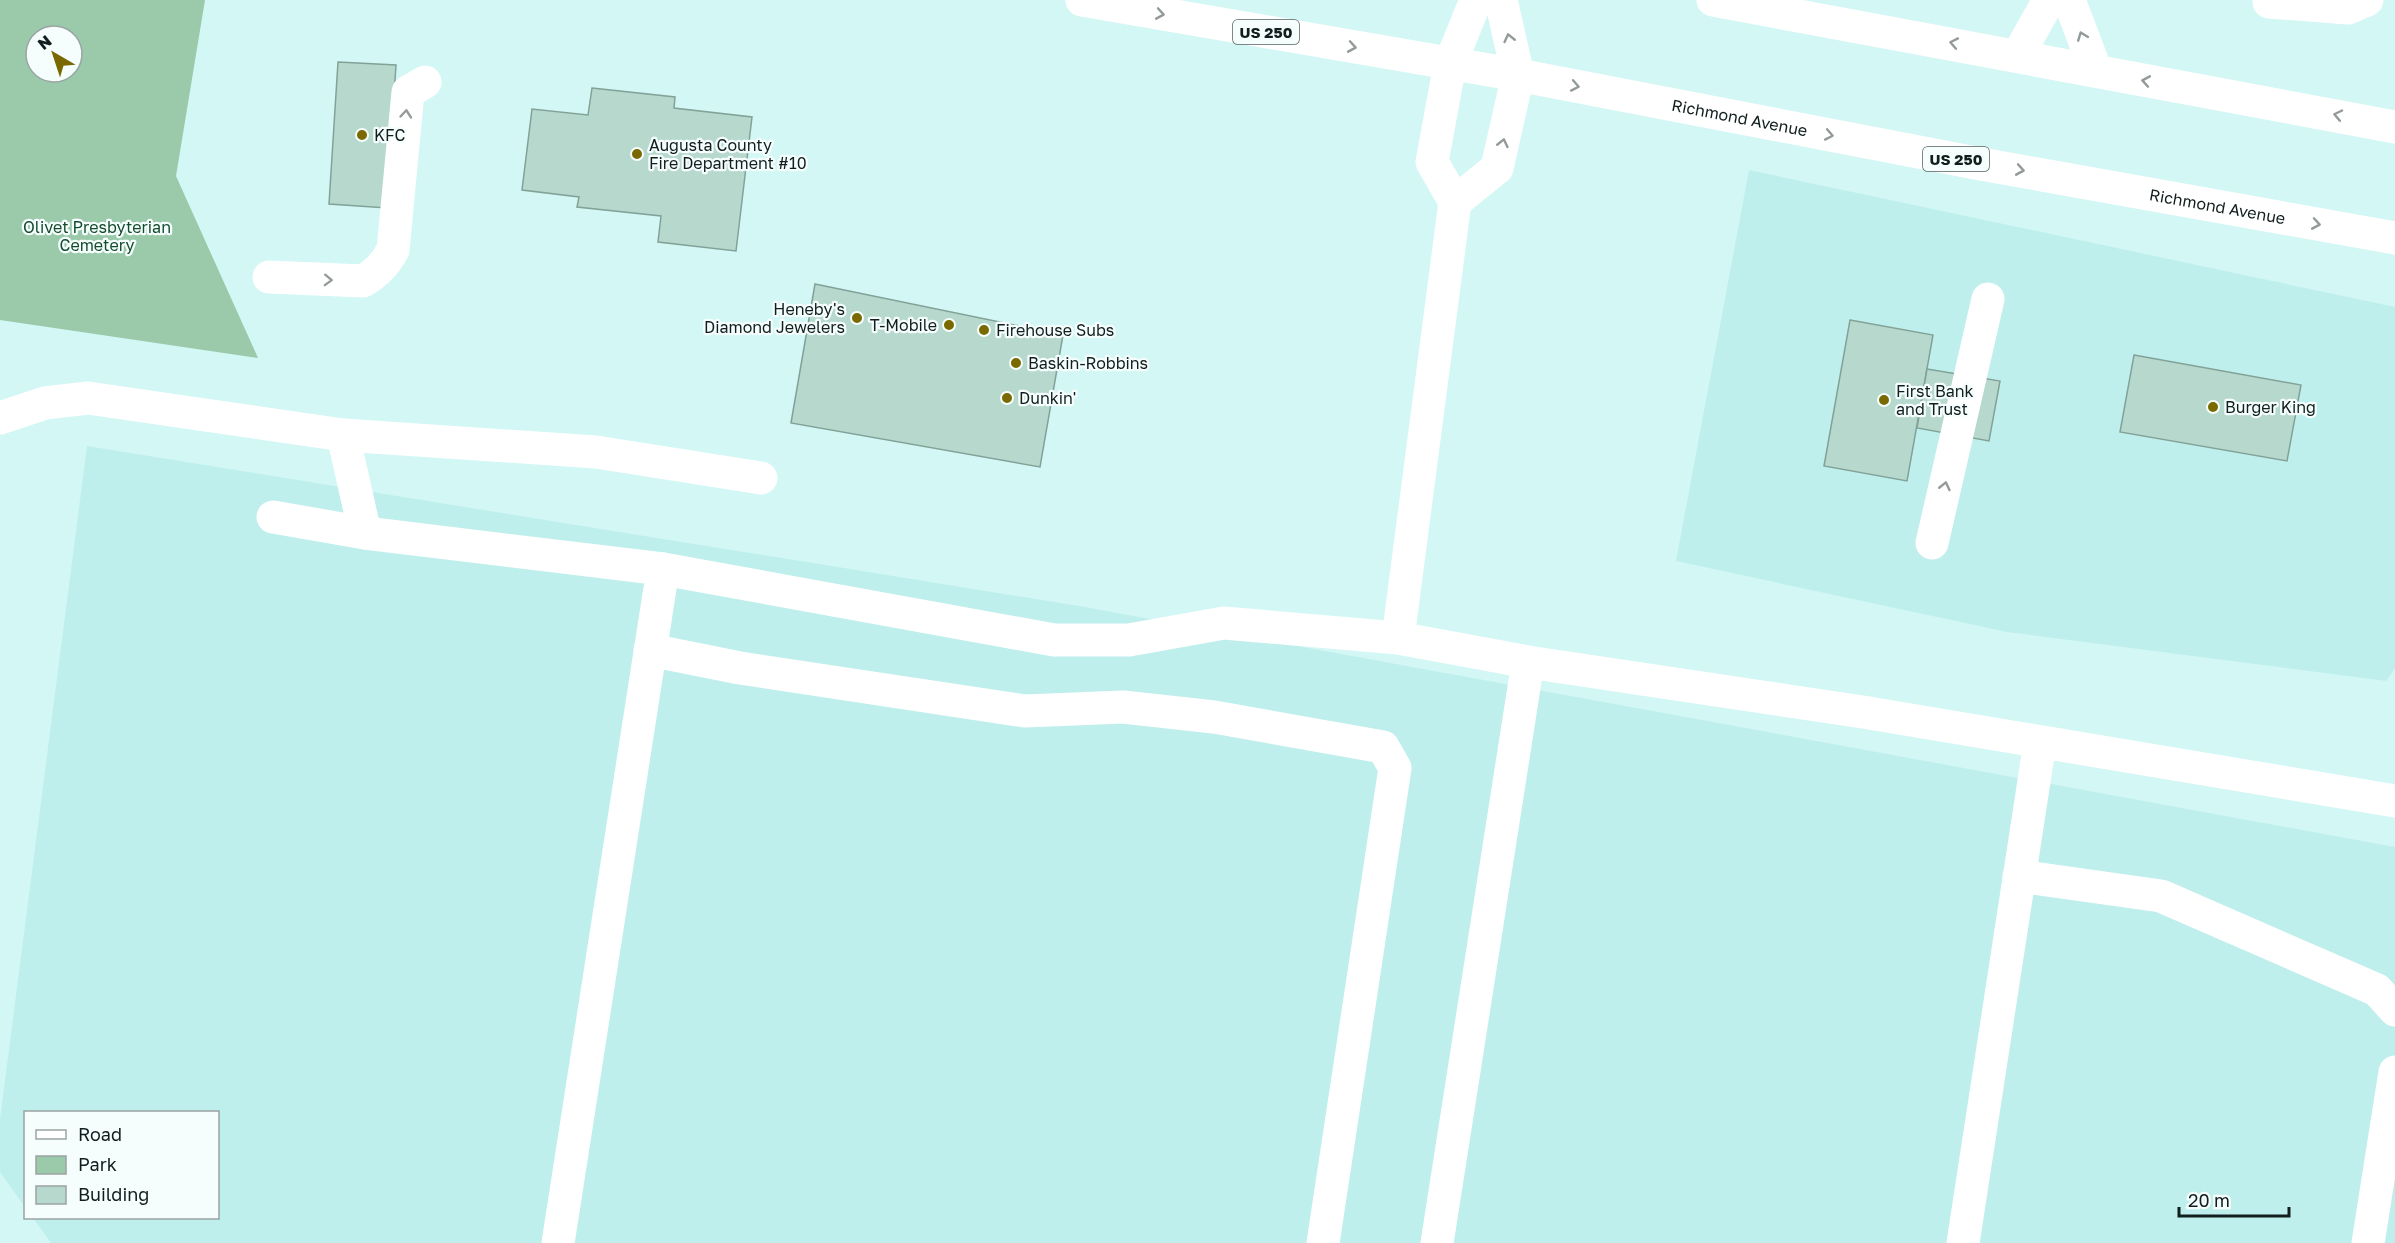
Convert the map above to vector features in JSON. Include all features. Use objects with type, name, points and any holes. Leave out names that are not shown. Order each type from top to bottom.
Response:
[{"type":"main road","name":"Richmond Avenue","points":[[1082,0],[1518,75],[1982,164],[2395,238]]},
{"type":"main road","points":[[1398,638],[1455,202],[1432,162],[1450,64],[1476,0]]},
{"type":"main road","points":[[1455,202],[1497,168],[1518,75],[1501,0]]},
{"type":"main road","points":[[1713,0],[2395,127]]},
{"type":"main road","points":[[2018,56],[2049,0]]},
{"type":"main road","points":[[2069,0],[2096,71]]},
{"type":"main road","points":[[2269,2],[2348,8],[2367,0]]},
{"type":"main road","points":[[270,278],[363,281],[376,274],[386,263],[393,250],[408,92],[425,82]]},
{"type":"main road","points":[[1932,543],[1988,299]]},
{"type":"main road","points":[[0,418],[45,403],[88,398],[343,435],[596,452],[761,478]]},
{"type":"main road","points":[[343,435],[365,533]]},
{"type":"main road","points":[[273,517],[365,533],[663,569],[1060,640],[1129,640],[1224,623],[1398,638],[1528,662],[2040,742],[2395,801]]},
{"type":"main road","points":[[558,1243],[663,569]]},
{"type":"main road","points":[[650,650],[740,668],[1025,711],[1123,707],[1214,717],[1383,747],[1395,768],[1323,1243]]},
{"type":"main road","points":[[1437,1243],[1528,662]]},
{"type":"main road","points":[[1963,1243],[2040,742]]},
{"type":"main road","points":[[2019,876],[2161,896],[2377,990],[2395,1010]]},
{"type":"main road","points":[[2368,1243],[2395,1072]]},
{"type":"shaded area","points":[[1749,170],[2395,307],[2395,668],[2386,681],[2007,632],[1676,561]]},
{"type":"shaded area","points":[[87,446],[1079,606],[2395,847],[2395,1243],[51,1243],[34,1219],[219,1219],[219,1111],[24,1111],[24,1206],[0,1172],[0,1119]]},
{"type":"green space","name":"Olivet Presbyterian Cemetery","points":[[0,0],[205,0],[176,176],[258,358],[0,320]]},
{"type":"building","name":"KFC","points":[[338,62],[396,65],[387,208],[329,204]]},
{"type":"building","name":"Augusta County Fire Department #10","points":[[592,88],[675,97],[674,108],[752,117],[736,251],[658,242],[661,216],[577,207],[579,197],[522,190],[532,109],[588,115]]},
{"type":"building","points":[[815,284],[1063,335],[1040,467],[791,423]]},
{"type":"building","points":[[1850,320],[1933,335],[1907,481],[1824,466]]},
{"type":"building","points":[[2134,355],[2301,385],[2287,461],[2120,432]]},
{"type":"building","points":[[1927,369],[2000,381],[1989,441],[1917,428]]},
{"type":"place","name":"KFC","points":[[362,135]]},
{"type":"place","name":"Augusta County Fire Department #10","points":[[637,154]]},
{"type":"place","name":"Heneby's Diamond Jewelers","points":[[857,318]]},
{"type":"place","name":"T-Mobile","points":[[949,325]]},
{"type":"place","name":"Firehouse Subs","points":[[984,330]]},
{"type":"place","name":"Baskin-Robbins","points":[[1016,363]]},
{"type":"place","name":"Dunkin'","points":[[1007,398]]},
{"type":"place","name":"First Bank and Trust","points":[[1884,400]]},
{"type":"place","name":"Burger King","points":[[2213,407]]}]
